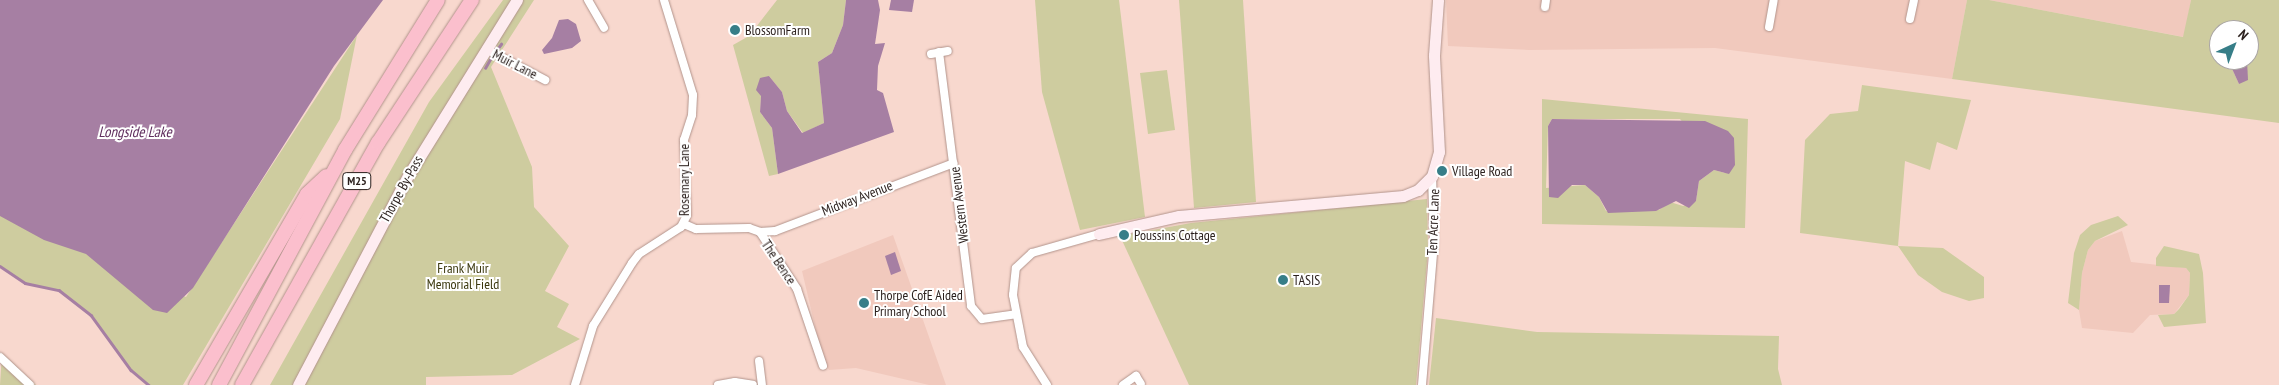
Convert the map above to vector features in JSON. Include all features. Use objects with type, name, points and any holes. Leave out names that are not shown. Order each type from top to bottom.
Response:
[{"type":"highway","name":"M25","points":[[219,385],[336,167],[438,0]]},
{"type":"highway","name":"M25","points":[[242,385],[254,369],[378,143],[472,0]]},
{"type":"highway","points":[[196,385],[307,194],[336,167]]},
{"type":"highway","points":[[249,385],[254,369]]},
{"type":"street","name":"Thorpe By-Pass","points":[[298,385],[409,174],[517,0]]},
{"type":"street","points":[[588,0],[604,28]]},
{"type":"street","name":"Rosemary Lane","points":[[574,385],[593,326],[632,262],[639,254],[673,234],[684,224],[687,204],[684,140],[692,115],[693,95],[664,0]]},
{"type":"street","name":"Ten Acre Lane","points":[[1422,385],[1434,242],[1432,176],[1439,152],[1434,55],[1438,0]]},
{"type":"street","points":[[1769,27],[1774,0]]},
{"type":"street","points":[[1910,19],[1914,0]]},
{"type":"street","name":"Muir Lane","points":[[486,49],[545,80]]},
{"type":"street","points":[[931,54],[948,51]]},
{"type":"street","name":"Western Avenue","points":[[939,52],[972,311],[979,318],[987,320],[1016,314]]},
{"type":"street","name":"Midway Avenue","points":[[760,232],[775,231],[954,162]]},
{"type":"street","points":[[1047,385],[1026,354],[1016,314],[1013,283],[1016,268],[1023,259],[1037,251],[1099,234],[1179,216],[1403,196],[1418,190],[1432,176]]},
{"type":"street","name":"The Bence","points":[[684,224],[696,229],[749,228],[760,232],[797,289],[823,366]]},
{"type":"street","points":[[0,357],[30,385]]},
{"type":"street","points":[[718,385],[735,382],[762,385],[759,361]]},
{"type":"street","points":[[1123,385],[1136,376],[1141,384]]},
{"type":"shaded area","points":[[1446,0],[1967,0],[1952,79],[1715,48],[1529,50],[1448,46]]},
{"type":"shaded area","points":[[1989,0],[2191,0],[2184,37]]},
{"type":"shaded area","points":[[2122,231],[2131,262],[2186,268],[2190,273],[2189,295],[2174,314],[2150,315],[2133,333],[2082,328],[2079,310],[2082,273],[2088,250],[2095,241]]},
{"type":"shaded area","name":"Thorpe CofE Aided Primary School","points":[[893,235],[946,385],[929,385],[856,368],[829,370],[823,360],[802,271]]},
{"type":"green space","name":"Frank Muir Memorial Field","points":[[503,0],[534,0],[491,67],[532,167],[534,207],[569,246],[545,291],[569,304],[557,327],[580,339],[512,375],[426,377],[426,385],[270,385],[429,102]]},
{"type":"green space","points":[[777,0],[846,0],[843,25],[832,53],[818,62],[824,123],[803,133],[787,111],[782,92],[769,76],[761,96],[760,112],[772,128],[778,174],[769,176],[733,45],[749,36]]},
{"type":"green space","points":[[1035,0],[1119,0],[1145,217],[1080,230],[1042,92]]},
{"type":"green space","points":[[1179,0],[1243,0],[1256,202],[1194,208]]},
{"type":"green space","points":[[1967,0],[1989,0],[2183,37],[2191,0],[2279,0],[2279,123],[1952,79]]},
{"type":"green space","points":[[357,35],[340,119],[183,385],[148,385],[131,370],[91,314],[59,290],[25,283],[0,266],[0,215],[186,297]]},
{"type":"green space","points":[[1167,70],[1175,130],[1148,134],[1140,73]]},
{"type":"green space","points":[[1862,85],[1971,100],[1957,150],[1937,142],[1930,170],[1905,161],[1898,246],[1800,233],[1805,140],[1830,114],[1858,111]]},
{"type":"green space","points":[[1542,99],[1748,119],[1745,228],[1542,224]],"holes":[[[1552,119],[1680,119],[1725,173],[1714,170],[1699,181],[1696,201],[1683,206],[1670,202],[1659,210],[1606,211],[1599,197],[1585,185],[1546,188],[1548,126]]]},
{"type":"green space","name":"TASIS","points":[[1427,199],[1428,250],[1416,385],[1189,385],[1120,236],[1191,223]]},
{"type":"green space","points":[[2118,216],[2128,225],[2095,241],[2088,250],[2082,273],[2079,310],[2068,303],[2074,253],[2080,235],[2091,225]]},
{"type":"green space","points":[[1898,246],[1943,248],[1984,277],[1984,298],[1969,301],[1942,292],[1918,275]]},
{"type":"green space","points":[[2164,246],[2199,254],[2203,273],[2206,323],[2164,327],[2158,315],[2174,314],[2179,309],[2189,295],[2190,273],[2186,268],[2156,266],[2156,258]]},
{"type":"green space","points":[[1436,318],[1537,332],[1779,336],[1778,369],[1782,385],[1429,385]]},
{"type":"green space","points":[[2,353],[36,385],[0,385]]},
{"type":"water","name":"Longside Lake","points":[[0,0],[383,0],[334,66],[193,288],[167,313],[153,310],[86,254],[44,240],[0,216]]},
{"type":"water","points":[[846,0],[878,0],[880,10],[875,44],[885,43],[878,66],[877,90],[883,93],[894,132],[778,174],[772,128],[760,112],[761,96],[756,90],[760,78],[769,76],[782,92],[787,111],[802,133],[824,123],[818,62],[832,53],[843,25]]},
{"type":"water","points":[[891,0],[914,0],[912,12],[889,10]]},
{"type":"water","points":[[568,19],[576,24],[581,41],[572,48],[544,54],[542,50],[552,38],[559,20]]},
{"type":"water","points":[[2233,70],[2248,70],[2248,80],[2239,84]]},
{"type":"water","points":[[1552,119],[1705,121],[1728,131],[1734,138],[1735,165],[1729,174],[1714,170],[1699,181],[1696,201],[1689,208],[1676,201],[1656,211],[1608,213],[1599,197],[1585,185],[1572,185],[1558,198],[1549,197],[1548,126]]},
{"type":"water","points":[[895,252],[901,271],[891,275],[885,256]]},
{"type":"water","points":[[2159,285],[2170,285],[2169,303],[2159,303]]},
{"type":"waterway","points":[[495,52],[501,44]]},
{"type":"waterway","points":[[485,68],[492,56]]},
{"type":"waterway","points":[[0,266],[25,283],[59,290],[91,315],[131,370],[149,385]]},
{"type":"place","name":"BlossomFarm","points":[[735,30]]},
{"type":"place","name":"Village Road","points":[[1442,171]]},
{"type":"place","name":"Poussins Cottage","points":[[1124,235]]},
{"type":"place","name":"TASIS","points":[[1283,280]]},
{"type":"place","name":"Thorpe CofE Aided Primary School","points":[[864,303]]}]
